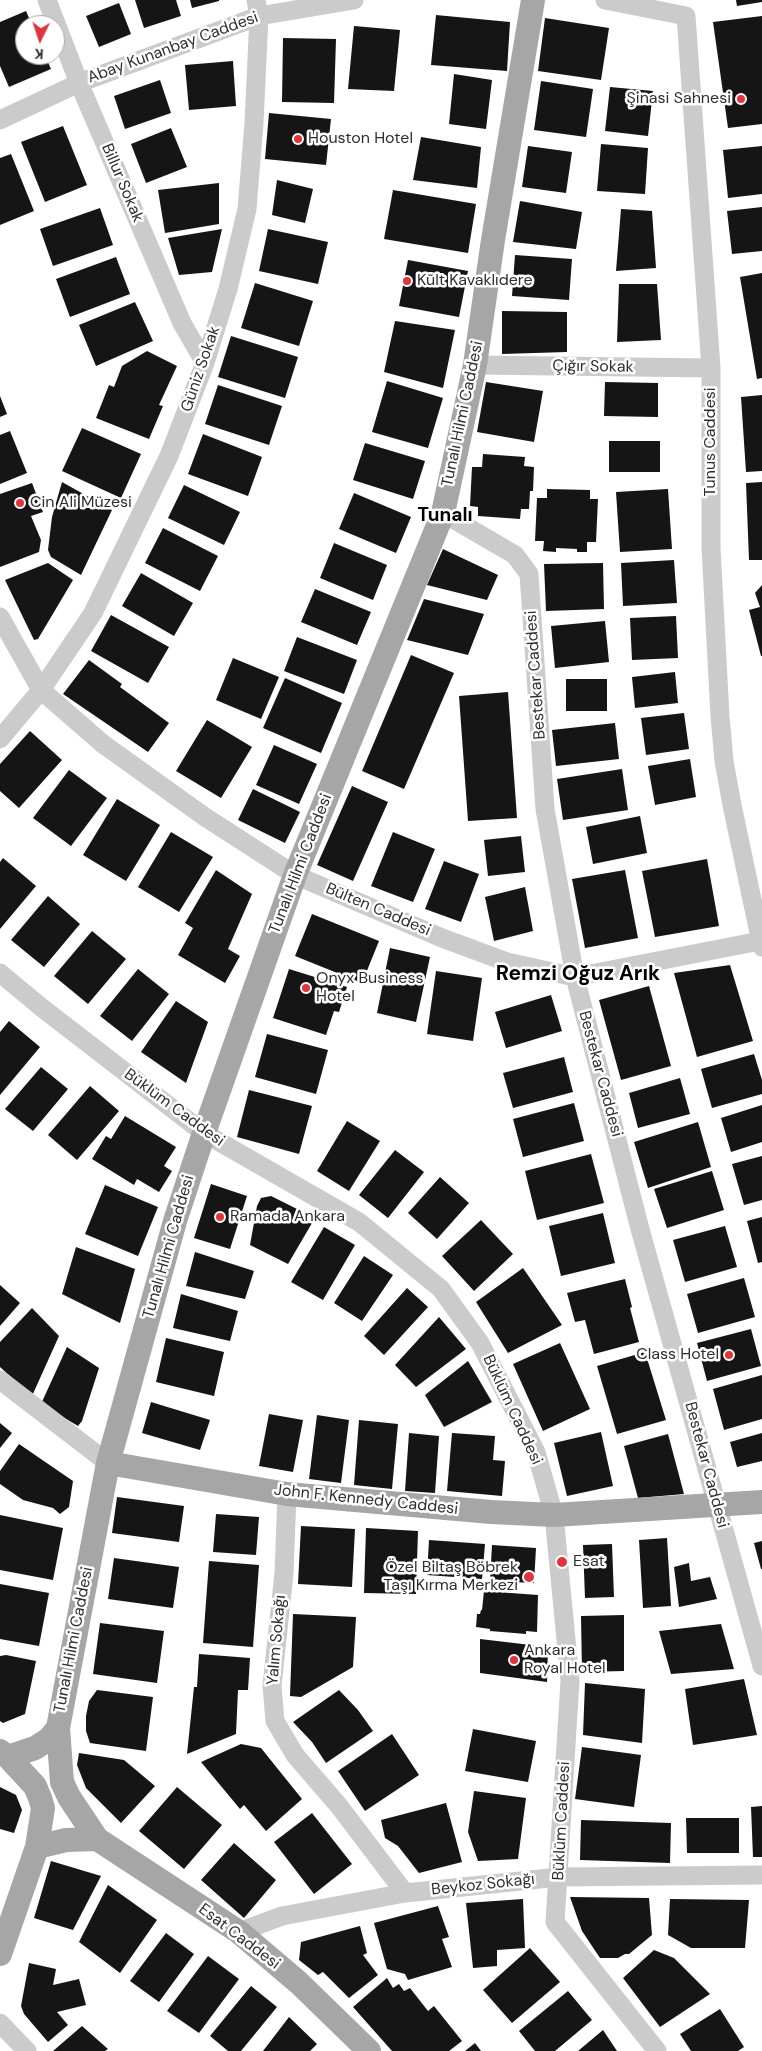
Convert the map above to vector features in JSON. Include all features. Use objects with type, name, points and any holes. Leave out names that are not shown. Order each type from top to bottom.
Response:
[{"type":"main road","name":"Tunalı Hilmi Caddesi","points":[[97,1839],[62,1782],[58,1728],[108,1463],[175,1221],[204,1133],[295,875],[443,513],[466,414],[475,365],[493,240],[533,0]]},
{"type":"main road","name":"John F. Kennedy Caddesi","points":[[108,1463],[287,1494],[491,1512],[554,1515],[762,1502]]},
{"type":"main road","points":[[4,1754],[24,1753],[35,1748],[49,1739],[58,1728]]},
{"type":"main road","points":[[0,1954],[37,1847],[42,1819],[40,1798],[35,1786],[4,1754]]},
{"type":"main road","points":[[37,1847],[66,1840],[97,1839]]},
{"type":"main road","name":"Esat Caddesi","points":[[97,1839],[239,1932],[299,1983],[369,2051]]},
{"type":"street","name":"Billur Sokak","points":[[47,0],[79,82],[182,323],[205,363]]},
{"type":"street","name":"Abay Kunanbay Caddesi","points":[[0,120],[79,82],[257,8],[354,0]]},
{"type":"street","name":"Tunus Caddesi","points":[[605,0],[686,16],[711,368],[711,548],[720,716],[724,762],[761,944]]},
{"type":"street","name":"Güniz Sokak","points":[[0,739],[41,690],[93,613],[169,456],[205,363],[228,289],[247,209],[254,123],[257,8]]},
{"type":"street","name":"Çığır Sokak","points":[[475,365],[711,368]]},
{"type":"street","name":"Bestekar Caddesi","points":[[443,513],[515,555],[529,574],[545,809],[575,977],[640,1229],[762,1666]]},
{"type":"street","name":"Bülten Caddesi","points":[[0,617],[41,690],[102,744],[205,817],[295,875],[442,938],[506,962],[575,977],[761,944]]},
{"type":"street","name":"Büklüm Caddesi","points":[[0,973],[41,1008],[204,1133],[358,1222],[441,1289],[480,1343],[536,1452],[554,1515],[570,1681],[555,1922],[657,2051]]},
{"type":"street","name":"John F. Kennedy Caddesi","points":[[0,1380],[108,1463]]},
{"type":"street","name":"Yalım Sokağı","points":[[287,1494],[284,1573],[272,1686],[275,1721],[295,1755],[339,1806],[404,1893]]},
{"type":"street","name":"Beykoz Sokağı","points":[[239,1932],[282,1916],[404,1893],[559,1877],[762,1876]]},
{"type":"street","points":[[0,2023],[27,2051]]},
{"type":"building","points":[[135,0],[176,0],[181,16],[144,28]]},
{"type":"building","points":[[190,0],[219,0],[219,1],[192,8]]},
{"type":"building","points":[[736,0],[762,0],[762,2],[737,6]]},
{"type":"building","points":[[119,3],[131,34],[99,47],[86,16]]},
{"type":"building","points":[[26,11],[28,15],[17,15]]},
{"type":"building","points":[[436,15],[510,22],[507,71],[431,65]]},
{"type":"building","points":[[15,16],[15,65],[49,65],[51,69],[9,87],[0,66],[0,22]]},
{"type":"building","points":[[762,16],[762,124],[728,128],[713,22]]},
{"type":"building","points":[[545,18],[609,28],[601,80],[538,71]]},
{"type":"building","points":[[354,26],[400,30],[394,91],[348,89]]},
{"type":"building","points":[[283,38],[336,39],[334,103],[282,102]]},
{"type":"building","points":[[233,61],[236,106],[189,110],[185,65]]},
{"type":"building","points":[[454,74],[492,80],[486,129],[449,124]]},
{"type":"building","points":[[160,80],[171,113],[125,129],[114,96]]},
{"type":"building","points":[[541,81],[593,89],[586,137],[534,130]]},
{"type":"building","points":[[610,87],[653,91],[648,136],[605,131]]},
{"type":"building","name":"Houston Hotel","points":[[269,113],[331,119],[326,165],[265,159]]},
{"type":"building","points":[[63,126],[87,185],[45,202],[21,142]]},
{"type":"building","points":[[171,128],[187,167],[146,183],[131,144]]},
{"type":"building","points":[[421,137],[481,147],[477,188],[413,180]]},
{"type":"building","points":[[601,144],[648,148],[645,194],[597,191]]},
{"type":"building","points":[[528,146],[572,152],[566,193],[522,187]]},
{"type":"building","points":[[762,146],[762,194],[728,198],[723,150]]},
{"type":"building","points":[[11,154],[34,211],[0,225],[0,158]]},
{"type":"building","points":[[277,180],[313,189],[305,223],[272,215]]},
{"type":"building","points":[[219,183],[219,224],[165,233],[158,190]]},
{"type":"building","points":[[393,190],[476,204],[468,253],[384,239]]},
{"type":"building","points":[[520,201],[582,212],[576,249],[513,242]]},
{"type":"building","points":[[762,207],[762,251],[732,254],[727,211]]},
{"type":"building","points":[[100,208],[113,245],[53,266],[40,229]]},
{"type":"building","points":[[621,209],[652,211],[656,268],[616,271]]},
{"type":"building","points":[[222,229],[212,272],[179,275],[168,238]]},
{"type":"building","points":[[268,229],[328,242],[318,284],[259,271]]},
{"type":"building","points":[[515,255],[572,259],[569,300],[512,296]]},
{"type":"building","points":[[116,257],[130,294],[70,317],[56,279]]},
{"type":"building","points":[[408,260],[468,271],[459,317],[399,306]]},
{"type":"building","points":[[762,273],[762,378],[757,379],[740,277]]},
{"type":"building","points":[[255,283],[313,301],[299,346],[241,328]]},
{"type":"building","points":[[619,284],[657,284],[661,340],[617,342]]},
{"type":"building","points":[[135,302],[153,341],[96,366],[79,325]]},
{"type":"building","points":[[502,311],[567,312],[567,352],[502,354]]},
{"type":"building","points":[[395,321],[455,330],[443,388],[384,372]]},
{"type":"building","points":[[231,336],[298,357],[285,398],[218,377]]},
{"type":"building","points":[[147,351],[177,366],[159,405],[163,406],[149,439],[96,418],[109,385],[114,387],[122,366]]},
{"type":"building","points":[[387,381],[443,398],[428,448],[372,432]]},
{"type":"building","points":[[486,382],[543,391],[534,442],[477,432]]},
{"type":"building","points":[[605,382],[658,383],[658,417],[604,416]]},
{"type":"building","points":[[218,385],[282,406],[269,445],[205,424]]},
{"type":"building","points":[[762,395],[762,471],[746,472],[741,397]]},
{"type":"building","points":[[0,396],[7,414],[0,417]]},
{"type":"building","points":[[82,428],[141,454],[121,498],[62,471]]},
{"type":"building","points":[[10,431],[27,473],[0,484],[0,435]]},
{"type":"building","points":[[203,434],[262,457],[248,496],[188,474]]},
{"type":"building","points":[[609,441],[660,441],[660,472],[609,472]]},
{"type":"building","points":[[365,443],[425,461],[413,499],[353,480]]},
{"type":"building","points":[[483,454],[525,457],[524,466],[534,467],[533,491],[530,491],[529,509],[521,509],[520,519],[478,516],[478,507],[470,506],[472,467],[482,467]]},
{"type":"building","points":[[62,482],[112,510],[81,575],[51,557],[48,550],[52,517]]},
{"type":"building","points":[[762,482],[762,560],[749,560],[746,483]]},
{"type":"building","points":[[32,483],[43,512],[31,516],[41,540],[39,552],[0,567],[0,494]]},
{"type":"building","points":[[184,485],[240,512],[224,545],[168,518]]},
{"type":"building","points":[[547,489],[590,490],[590,499],[598,499],[596,542],[587,542],[587,552],[577,552],[577,549],[556,548],[556,552],[543,551],[544,541],[535,541],[537,498],[547,498]]},
{"type":"building","points":[[668,489],[672,549],[620,552],[616,492]]},
{"type":"building","points":[[354,493],[411,517],[396,553],[339,529]]},
{"type":"building","points":[[163,528],[218,556],[200,591],[145,563]]},
{"type":"building","points":[[334,543],[387,565],[373,600],[320,578]]},
{"type":"building","points":[[443,549],[498,575],[487,600],[427,585]]},
{"type":"building","points":[[674,560],[677,603],[623,606],[621,563]]},
{"type":"building","points":[[48,563],[73,580],[38,639],[34,640],[5,580]]},
{"type":"building","points":[[603,563],[604,609],[546,611],[544,564]]},
{"type":"building","points":[[141,573],[193,603],[174,636],[122,606]]},
{"type":"building","points":[[762,585],[761,656],[749,610],[760,607],[755,593]]},
{"type":"building","points":[[315,589],[371,612],[357,645],[301,622]]},
{"type":"building","points":[[424,599],[484,614],[468,655],[407,640]]},
{"type":"building","points":[[111,615],[169,647],[148,683],[91,651]]},
{"type":"building","points":[[676,616],[678,658],[632,660],[630,618]]},
{"type":"building","points":[[605,621],[609,662],[555,668],[551,626]]},
{"type":"building","points":[[297,637],[357,660],[344,694],[284,671]]},
{"type":"building","points":[[411,655],[454,673],[404,789],[362,771]]},
{"type":"building","points":[[233,658],[279,677],[261,719],[216,700]]},
{"type":"building","points":[[89,660],[122,684],[120,687],[169,723],[148,752],[63,694]]},
{"type":"building","points":[[675,672],[678,703],[635,708],[632,677]]},
{"type":"building","points":[[285,678],[342,703],[321,753],[263,728]]},
{"type":"building","points":[[566,679],[607,679],[607,711],[566,711]]},
{"type":"building","points":[[508,692],[517,818],[468,821],[459,696]]},
{"type":"building","points":[[684,713],[689,749],[646,755],[641,718]]},
{"type":"building","points":[[207,720],[252,747],[221,798],[176,771]]},
{"type":"building","points":[[615,723],[619,759],[556,766],[552,730]]},
{"type":"building","points":[[30,731],[62,760],[19,808],[0,791],[0,764]]},
{"type":"building","points":[[274,745],[317,764],[299,804],[256,785]]},
{"type":"building","points":[[690,759],[696,797],[655,805],[648,766]]},
{"type":"building","points":[[622,769],[628,810],[563,820],[557,779]]},
{"type":"building","points":[[69,770],[107,798],[71,846],[33,818]]},
{"type":"building","points":[[352,786],[388,802],[353,881],[317,865]]},
{"type":"building","points":[[253,789],[300,812],[285,843],[238,820]]},
{"type":"building","points":[[117,799],[160,825],[126,881],[83,855]]},
{"type":"building","points":[[640,816],[647,853],[593,864],[586,827]]},
{"type":"building","points":[[171,832],[213,857],[179,912],[138,887]]},
{"type":"building","points":[[393,832],[435,849],[413,902],[371,886]]},
{"type":"building","points":[[521,836],[525,872],[488,876],[484,840]]},
{"type":"building","points":[[3,858],[36,886],[0,929],[0,862]]},
{"type":"building","points":[[707,859],[719,926],[655,937],[642,871]]},
{"type":"building","points":[[444,861],[479,874],[461,922],[425,909]]},
{"type":"building","points":[[216,870],[252,894],[228,949],[240,956],[225,983],[178,955],[193,928],[185,923]]},
{"type":"building","points":[[625,870],[638,938],[585,948],[572,879]]},
{"type":"building","points":[[525,887],[533,931],[494,941],[485,897]]},
{"type":"building","points":[[48,896],[80,924],[44,967],[11,940]]},
{"type":"building","points":[[312,914],[379,941],[362,983],[295,956]]},
{"type":"building","points":[[92,931],[126,959],[88,1004],[54,976]]},
{"type":"building","points":[[390,948],[430,957],[416,1022],[377,1013]]},
{"type":"building","points":[[730,965],[753,1041],[697,1057],[674,973]]},
{"type":"building","points":[[138,969],[169,994],[132,1041],[100,1016]]},
{"type":"building","points":[[289,969],[347,987],[339,1012],[334,1011],[326,1035],[273,1018]]},
{"type":"building","points":[[436,971],[482,978],[473,1041],[427,1034]]},
{"type":"building","points":[[649,986],[671,1066],[621,1080],[599,1000]]},
{"type":"building","points":[[551,995],[562,1031],[506,1048],[495,1012]]},
{"type":"building","points":[[176,1001],[208,1022],[186,1083],[141,1052]]},
{"type":"building","points":[[9,1021],[40,1047],[0,1095],[0,1032]]},
{"type":"building","points":[[267,1034],[328,1050],[316,1094],[255,1077]]},
{"type":"building","points":[[754,1054],[762,1080],[762,1094],[712,1108],[701,1069]]},
{"type":"building","points":[[564,1057],[573,1092],[513,1108],[503,1073]]},
{"type":"building","points":[[41,1067],[68,1089],[33,1131],[5,1109]]},
{"type":"building","points":[[680,1078],[690,1114],[638,1128],[629,1093]]},
{"type":"building","points":[[90,1086],[119,1111],[77,1160],[48,1135]]},
{"type":"building","points":[[249,1090],[312,1106],[299,1154],[237,1137]]},
{"type":"building","points":[[574,1103],[584,1141],[523,1157],[513,1119]]},
{"type":"building","points":[[762,1105],[762,1142],[731,1152],[721,1118]]},
{"type":"building","points":[[125,1116],[176,1147],[164,1166],[172,1171],[159,1192],[137,1179],[134,1185],[92,1159],[106,1136],[111,1139]]},
{"type":"building","points":[[347,1121],[380,1141],[349,1191],[317,1171]]},
{"type":"building","points":[[698,1122],[711,1167],[648,1188],[634,1142]]},
{"type":"building","points":[[395,1150],[424,1172],[388,1218],[359,1195]]},
{"type":"building","points":[[591,1154],[604,1203],[537,1220],[525,1171]]},
{"type":"building","points":[[762,1156],[762,1200],[744,1205],[732,1164]]},
{"type":"building","points":[[712,1171],[724,1210],[667,1228],[654,1189]]},
{"type":"building","points":[[440,1177],[469,1203],[437,1239],[408,1213]]},
{"type":"building","name":"Ramada Ankara","points":[[211,1184],[247,1196],[230,1249],[194,1238]]},
{"type":"building","points":[[105,1185],[158,1207],[138,1256],[85,1234]]},
{"type":"building","points":[[271,1196],[315,1218],[288,1264],[250,1245],[257,1206],[261,1198]]},
{"type":"building","points":[[603,1213],[615,1263],[561,1276],[549,1226]]},
{"type":"building","points":[[762,1217],[762,1262],[758,1263],[747,1221]]},
{"type":"building","points":[[481,1220],[513,1254],[474,1291],[442,1256]]},
{"type":"building","points":[[725,1226],[737,1267],[685,1282],[673,1240]]},
{"type":"building","points":[[324,1227],[355,1245],[323,1300],[291,1282]]},
{"type":"building","points":[[76,1247],[135,1269],[120,1323],[62,1294]]},
{"type":"building","points":[[195,1252],[254,1271],[245,1299],[186,1286]]},
{"type":"building","points":[[364,1256],[393,1275],[362,1321],[334,1303]]},
{"type":"building","points":[[523,1268],[562,1325],[508,1353],[476,1302]]},
{"type":"building","points":[[744,1278],[755,1317],[698,1333],[687,1294]]},
{"type":"building","points":[[625,1279],[639,1342],[594,1354],[585,1320],[575,1322],[567,1293]]},
{"type":"building","points":[[0,1285],[20,1303],[0,1326]]},
{"type":"building","points":[[407,1288],[428,1307],[384,1355],[364,1336]]},
{"type":"building","points":[[181,1294],[238,1311],[230,1341],[173,1328]]},
{"type":"building","points":[[32,1308],[59,1336],[32,1396],[0,1367],[0,1342]]},
{"type":"building","points":[[439,1317],[466,1349],[416,1387],[395,1365]]},
{"type":"building","name":"Class Hotel","points":[[751,1329],[761,1366],[707,1381],[697,1343]]},
{"type":"building","points":[[166,1338],[224,1352],[214,1396],[156,1382]]},
{"type":"building","points":[[560,1343],[590,1409],[543,1431],[513,1364]]},
{"type":"building","points":[[67,1347],[99,1368],[82,1421],[78,1426],[41,1404]]},
{"type":"building","points":[[645,1352],[666,1420],[617,1434],[597,1366]]},
{"type":"building","points":[[468,1361],[492,1402],[444,1427],[425,1395]]},
{"type":"building","points":[[762,1375],[762,1419],[724,1430],[713,1389]]},
{"type":"building","points":[[151,1402],[210,1420],[200,1450],[142,1433]]},
{"type":"building","points":[[269,1414],[303,1420],[293,1472],[259,1466]]},
{"type":"building","points":[[317,1415],[349,1420],[341,1483],[309,1479]]},
{"type":"building","points":[[359,1420],[398,1424],[392,1489],[354,1485]]},
{"type":"building","points":[[0,1423],[12,1433],[0,1448]]},
{"type":"building","points":[[601,1432],[613,1486],[567,1496],[554,1443]]},
{"type":"building","points":[[409,1433],[439,1436],[435,1493],[405,1491]]},
{"type":"building","points":[[452,1433],[495,1436],[493,1460],[505,1461],[502,1496],[447,1491]]},
{"type":"building","points":[[762,1433],[762,1461],[737,1467],[730,1442]]},
{"type":"building","points":[[668,1434],[684,1494],[638,1498],[624,1446]]},
{"type":"building","points":[[19,1444],[73,1481],[69,1507],[60,1514],[53,1508],[23,1500],[0,1484],[0,1471]]},
{"type":"building","points":[[117,1497],[184,1506],[179,1542],[112,1533]]},
{"type":"building","points":[[216,1514],[259,1517],[256,1555],[213,1552]]},
{"type":"building","points":[[0,1515],[63,1528],[53,1580],[0,1570]]},
{"type":"building","points":[[301,1526],[355,1529],[352,1587],[298,1584]]},
{"type":"building","points":[[366,1528],[418,1531],[416,1594],[364,1593]]},
{"type":"building","points":[[667,1538],[671,1606],[643,1608],[639,1540]]},
{"type":"building","points":[[429,1540],[485,1544],[482,1579],[427,1575]]},
{"type":"building","points":[[762,1541],[762,1569],[761,1569],[754,1543]]},
{"type":"building","points":[[612,1544],[614,1597],[585,1598],[583,1545]]},
{"type":"building","points":[[492,1545],[536,1548],[534,1583],[490,1581]]},
{"type":"building","points":[[114,1558],[179,1567],[173,1608],[108,1599]]},
{"type":"building","points":[[209,1561],[259,1565],[253,1647],[203,1643]]},
{"type":"building","points":[[689,1563],[691,1581],[710,1577],[717,1599],[679,1607],[674,1567]]},
{"type":"building","points":[[0,1584],[49,1593],[39,1646],[0,1639]]},
{"type":"building","points":[[484,1591],[538,1595],[537,1632],[526,1631],[526,1634],[490,1631],[490,1629],[476,1627],[477,1614],[480,1614],[482,1610]]},
{"type":"building","points":[[293,1614],[356,1617],[353,1667],[301,1697],[290,1696]]},
{"type":"building","points":[[624,1615],[624,1671],[582,1672],[581,1616]]},
{"type":"building","points":[[100,1623],[164,1631],[157,1683],[93,1674]]},
{"type":"building","points":[[721,1624],[734,1669],[671,1674],[659,1631]]},
{"type":"building","name":"Ankara Royal Hotel","points":[[480,1639],[548,1647],[547,1682],[480,1673]]},
{"type":"building","points":[[199,1654],[250,1658],[248,1690],[238,1690],[236,1734],[187,1754],[194,1687],[197,1687]]},
{"type":"building","points":[[6,1655],[36,1661],[25,1714],[3,1723],[0,1721],[0,1656]]},
{"type":"building","points":[[744,1679],[757,1735],[693,1745],[685,1689]]},
{"type":"building","points":[[585,1683],[645,1689],[642,1743],[583,1735]]},
{"type":"building","points":[[97,1690],[153,1697],[146,1751],[90,1743],[86,1731],[86,1716],[89,1701]]},
{"type":"building","points":[[339,1690],[358,1710],[373,1731],[326,1763],[312,1742],[293,1722]]},
{"type":"building","points":[[473,1729],[536,1741],[528,1782],[465,1771]]},
{"type":"building","points":[[392,1734],[419,1775],[365,1811],[338,1771]]},
{"type":"building","points":[[241,1744],[261,1748],[302,1799],[266,1831],[244,1805],[240,1809],[201,1762]]},
{"type":"building","points":[[582,1747],[641,1755],[634,1807],[575,1799]]},
{"type":"building","points":[[79,1753],[124,1760],[155,1786],[121,1823],[86,1788],[77,1765]]},
{"type":"building","points":[[0,1787],[16,1795],[22,1810],[14,1833],[0,1829]]},
{"type":"building","points":[[177,1787],[222,1825],[184,1869],[139,1831]]},
{"type":"building","points":[[474,1791],[526,1798],[518,1859],[478,1861],[468,1832]]},
{"type":"building","points":[[446,1803],[462,1862],[419,1873],[398,1846],[385,1838],[381,1820]]},
{"type":"building","points":[[762,1806],[762,1857],[753,1857],[751,1807]]},
{"type":"building","points":[[312,1813],[352,1864],[314,1894],[274,1842]]},
{"type":"building","points":[[686,1818],[739,1818],[739,1853],[687,1853]]},
{"type":"building","points":[[581,1820],[671,1823],[670,1863],[580,1860]]},
{"type":"building","points":[[234,1843],[276,1880],[244,1918],[201,1880]]},
{"type":"building","points":[[51,1861],[101,1876],[73,1930],[34,1918]]},
{"type":"building","points":[[108,1885],[157,1920],[120,1973],[79,1942]]},
{"type":"building","points":[[570,1897],[649,1898],[652,1935],[629,1954],[618,1958],[600,1958],[582,1931]]},
{"type":"building","points":[[523,1899],[525,1948],[497,1950],[497,1966],[473,1968],[466,1903]]},
{"type":"building","points":[[670,1899],[749,1900],[745,1948],[691,1948],[668,1935]]},
{"type":"building","points":[[438,1906],[449,1937],[442,1939],[452,1967],[408,1980],[405,1974],[387,1969],[374,1923]]},
{"type":"building","points":[[360,1926],[367,1953],[363,1955],[378,1975],[349,1998],[323,1972],[318,1975],[299,1960],[301,1942]]},
{"type":"building","points":[[166,1933],[194,1954],[159,2002],[130,1981]]},
{"type":"building","points":[[530,1948],[560,1982],[512,2023],[483,1990]]},
{"type":"building","points":[[654,1950],[674,1958],[710,1994],[660,2027],[623,1978]]},
{"type":"building","points":[[208,1956],[239,1979],[199,2033],[167,2011]]},
{"type":"building","points":[[29,1963],[56,1969],[53,1985],[79,1979],[86,2005],[57,2012],[68,2025],[48,2042],[24,2014],[21,2006]]},
{"type":"building","points":[[387,1978],[393,1988],[399,1984],[404,1991],[410,1988],[428,2011],[434,2006],[462,2041],[449,2051],[392,2051],[353,2007]]},
{"type":"building","points":[[251,1986],[277,2007],[241,2051],[228,2051],[210,2036]]},
{"type":"building","points":[[568,1991],[592,2020],[555,2051],[535,2051],[519,2031]]},
{"type":"building","points":[[720,2009],[744,2047],[738,2051],[691,2051],[680,2034]]},
{"type":"building","points":[[289,2017],[317,2044],[310,2051],[263,2051]]},
{"type":"building","points":[[82,2026],[108,2049],[105,2051],[53,2051]]},
{"type":"building","points":[[603,2030],[617,2051],[578,2051]]},
{"type":"building","points":[[475,2043],[481,2051],[465,2051]]},
{"type":"place","name":"Şinasi Sahnesi","points":[[741,99]]},
{"type":"place","name":"Houston Hotel","points":[[298,139]]},
{"type":"place","name":"Kült Kavaklıdere","points":[[407,281]]},
{"type":"place","name":"Cin Ali Müzesi","points":[[20,503]]},
{"type":"place","name":"Onyx Business Hotel","points":[[306,988]]},
{"type":"place","name":"Ramada Ankara","points":[[220,1217]]},
{"type":"place","name":"Class Hotel","points":[[729,1355]]},
{"type":"place","name":"Esat","points":[[562,1562]]},
{"type":"place","name":"Özel Biltaş Böbrek Taşı Kırma Merkezi","points":[[529,1577]]},
{"type":"place","name":"Ankara Royal Hotel","points":[[514,1660]]},
{"type":"district","name":"Tunalı","points":[[445,516]]},
{"type":"district","name":"Remzi Oğuz Arık","points":[[578,974]]}]
